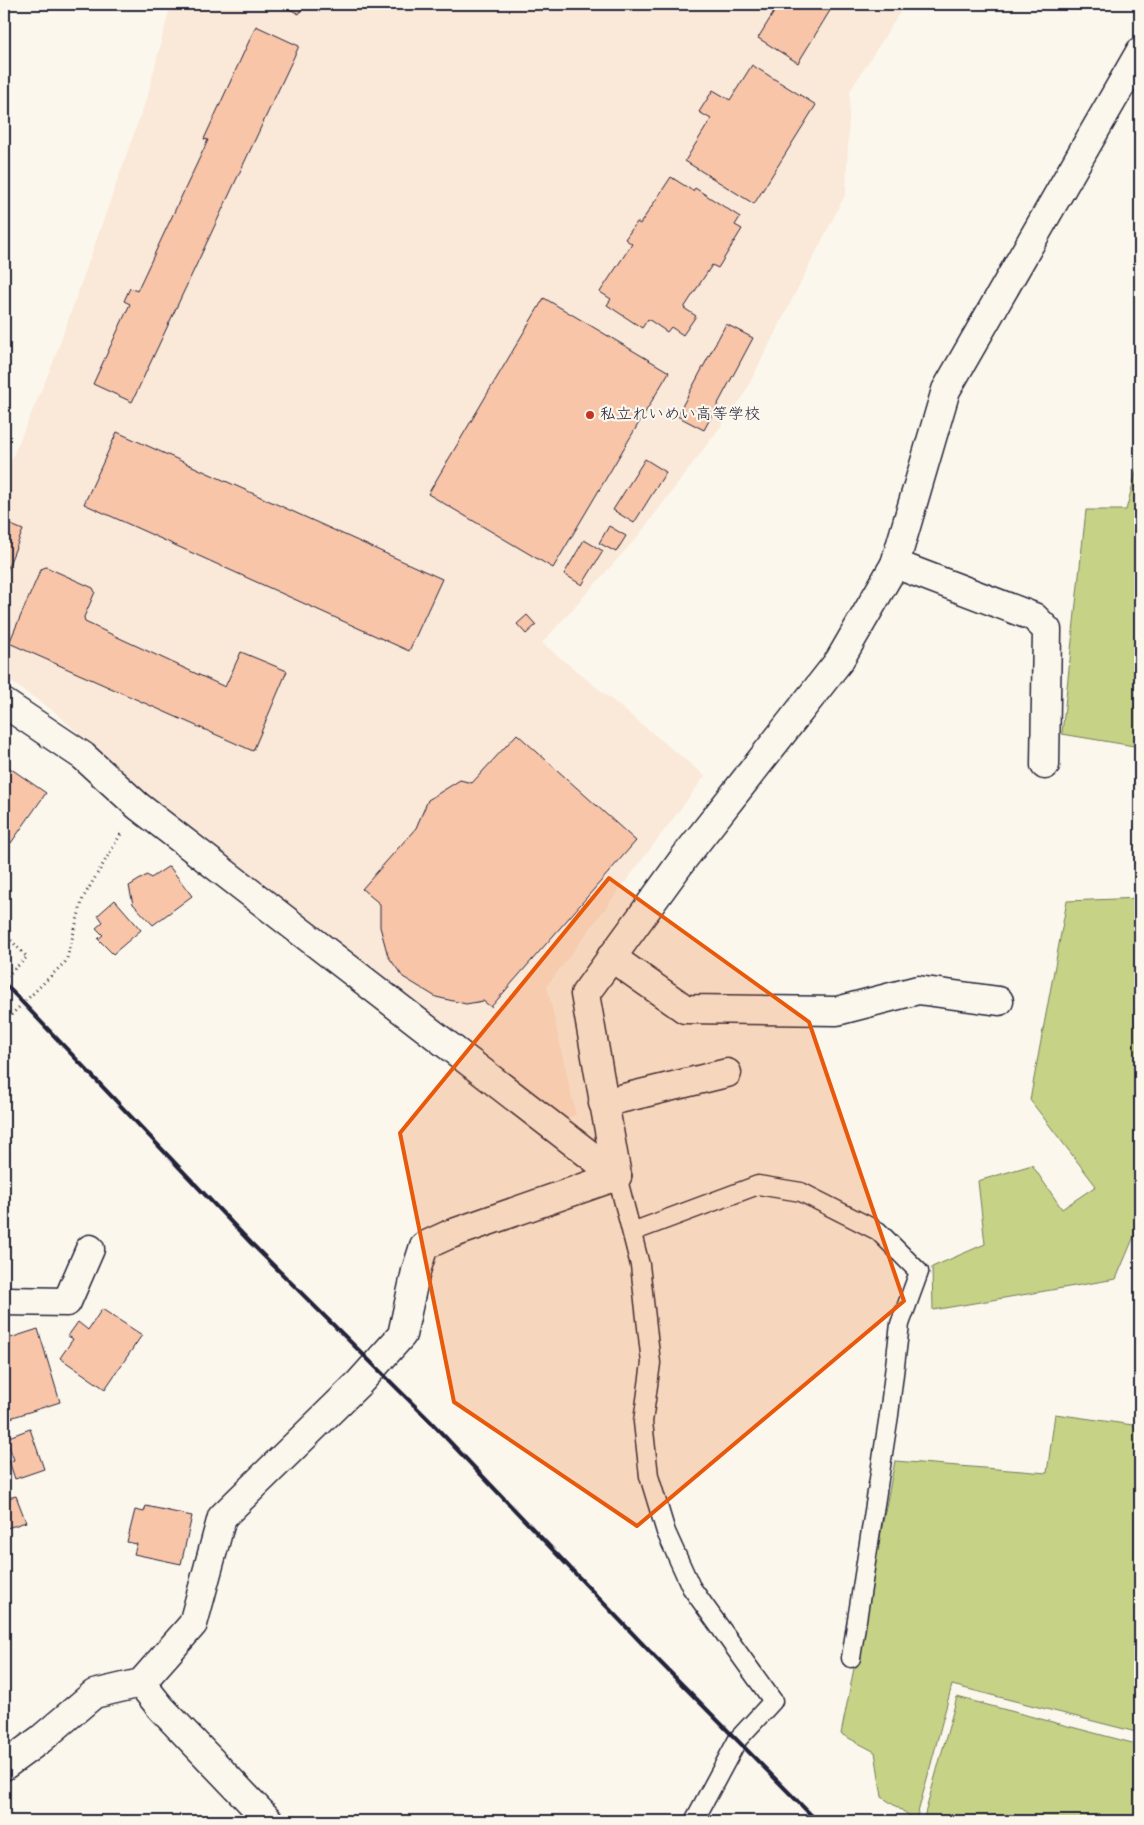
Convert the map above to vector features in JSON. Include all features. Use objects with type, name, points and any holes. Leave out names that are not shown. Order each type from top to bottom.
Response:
[{"type":"street","points":[[617,1176],[585,994],[684,858],[839,661],[895,564],[946,390],[1140,52]]},
{"type":"street","points":[[895,564],[1034,617],[1047,630],[1045,765]]},
{"type":"street","points":[[4,703],[83,756],[138,806],[617,1176]]},
{"type":"street","points":[[611,957],[685,1009],[837,1011],[918,990],[999,1000]]},
{"type":"street","points":[[603,1103],[726,1073]]},
{"type":"street","points":[[4,1766],[41,1739],[94,1694],[141,1682],[193,1624],[222,1516],[359,1383],[402,1335],[416,1271],[424,1246],[448,1235],[617,1176]]},
{"type":"street","points":[[4,1301],[66,1302],[90,1249]]},
{"type":"street","points":[[141,1682],[161,1708],[269,1821]]},
{"type":"lane","points":[[617,1176],[640,1265],[650,1363],[643,1422],[652,1485],[666,1532],[691,1587],[773,1701],[738,1739],[694,1821]]},
{"type":"lane","points":[[632,1232],[758,1185],[801,1192],[878,1230],[919,1272],[900,1324],[889,1415],[851,1658]]},
{"type":"path","points":[[4,1022],[65,962],[83,898],[138,806]]},
{"type":"path","points":[[4,933],[27,957],[4,979]]},
{"type":"highlighted area","points":[[609,878],[809,1022],[904,1301],[637,1526],[454,1402],[400,1133]]},
{"type":"shaded area","points":[[171,4],[905,4],[850,91],[846,193],[742,398],[639,535],[542,643],[705,776],[547,986],[576,1115],[560,1120],[174,820],[55,712],[4,677],[4,477],[53,363],[148,94]]},
{"type":"green space","points":[[1140,253],[1140,318],[1136,254]]},
{"type":"green space","points":[[1140,457],[1140,747],[1062,734],[1086,510],[1126,510]]},
{"type":"green space","points":[[1140,898],[1140,1222],[1116,1279],[933,1310],[932,1267],[985,1244],[978,1181],[1032,1165],[1062,1209],[1096,1186],[1030,1100],[1067,901]]},
{"type":"green space","points":[[1055,1414],[1140,1426],[1140,1733],[952,1685],[916,1820],[882,1797],[875,1752],[841,1734],[895,1461],[1047,1473]]},
{"type":"green space","points":[[957,1697],[1140,1745],[1140,1821],[923,1821]]},
{"type":"building","points":[[280,4],[305,4],[299,14]]},
{"type":"building","points":[[779,4],[834,4],[798,63],[758,38]]},
{"type":"building","points":[[256,26],[299,46],[132,402],[93,384],[130,304],[124,301],[130,288],[137,291],[208,140],[204,139]]},
{"type":"building","points":[[752,65],[816,105],[754,204],[685,161],[711,119],[699,112],[713,90],[730,100]]},
{"type":"building","points":[[671,177],[693,191],[695,188],[740,217],[735,225],[742,229],[718,268],[712,265],[684,308],[696,316],[683,335],[671,327],[667,332],[648,319],[642,328],[607,305],[611,299],[600,292],[632,244],[625,239],[637,222],[640,224]]},
{"type":"building","points":[[544,298],[669,372],[553,568],[428,494]]},
{"type":"building","points":[[726,324],[753,338],[704,430],[677,416]]},
{"type":"building","points":[[117,432],[442,579],[409,651],[84,504]]},
{"type":"building","points":[[645,459],[666,472],[634,523],[613,510]]},
{"type":"building","points":[[4,522],[23,530],[4,577]]},
{"type":"building","points":[[609,526],[626,536],[616,552],[599,543]]},
{"type":"building","points":[[584,540],[603,551],[582,585],[564,574]]},
{"type":"building","points":[[46,567],[93,588],[95,592],[84,617],[85,622],[225,687],[241,652],[287,671],[253,751],[9,643],[41,569]]},
{"type":"building","points":[[527,615],[536,625],[526,634],[517,624]]},
{"type":"building","points":[[517,734],[636,841],[491,1007],[483,1001],[466,1004],[436,997],[403,977],[388,956],[380,927],[380,904],[362,889],[416,828],[428,800],[460,780],[472,783]]},
{"type":"building","points":[[7,766],[46,793],[11,843],[4,838],[4,769]]},
{"type":"building","points":[[169,866],[192,896],[153,925],[133,904],[129,886],[147,875],[151,878]]},
{"type":"building","points":[[115,900],[141,930],[113,954],[98,939],[103,935],[96,928],[103,922],[98,915]]},
{"type":"building","points":[[102,1309],[142,1335],[105,1389],[60,1358],[73,1339],[68,1336],[78,1322],[88,1330]]},
{"type":"building","points":[[38,1329],[60,1402],[4,1420],[4,1340]]},
{"type":"building","points":[[30,1429],[44,1469],[15,1479],[9,1461],[14,1460],[6,1438]]},
{"type":"building","points":[[16,1496],[26,1522],[4,1529],[4,1499]]},
{"type":"building","points":[[146,1506],[192,1516],[181,1564],[134,1554],[137,1544],[127,1542],[135,1510],[144,1512]]},
{"type":"railway","points":[[4,983],[251,1243],[429,1420],[654,1656],[817,1821]]},
{"type":"place","name":"私立れいめい高等学校","points":[[590,415]]}]
